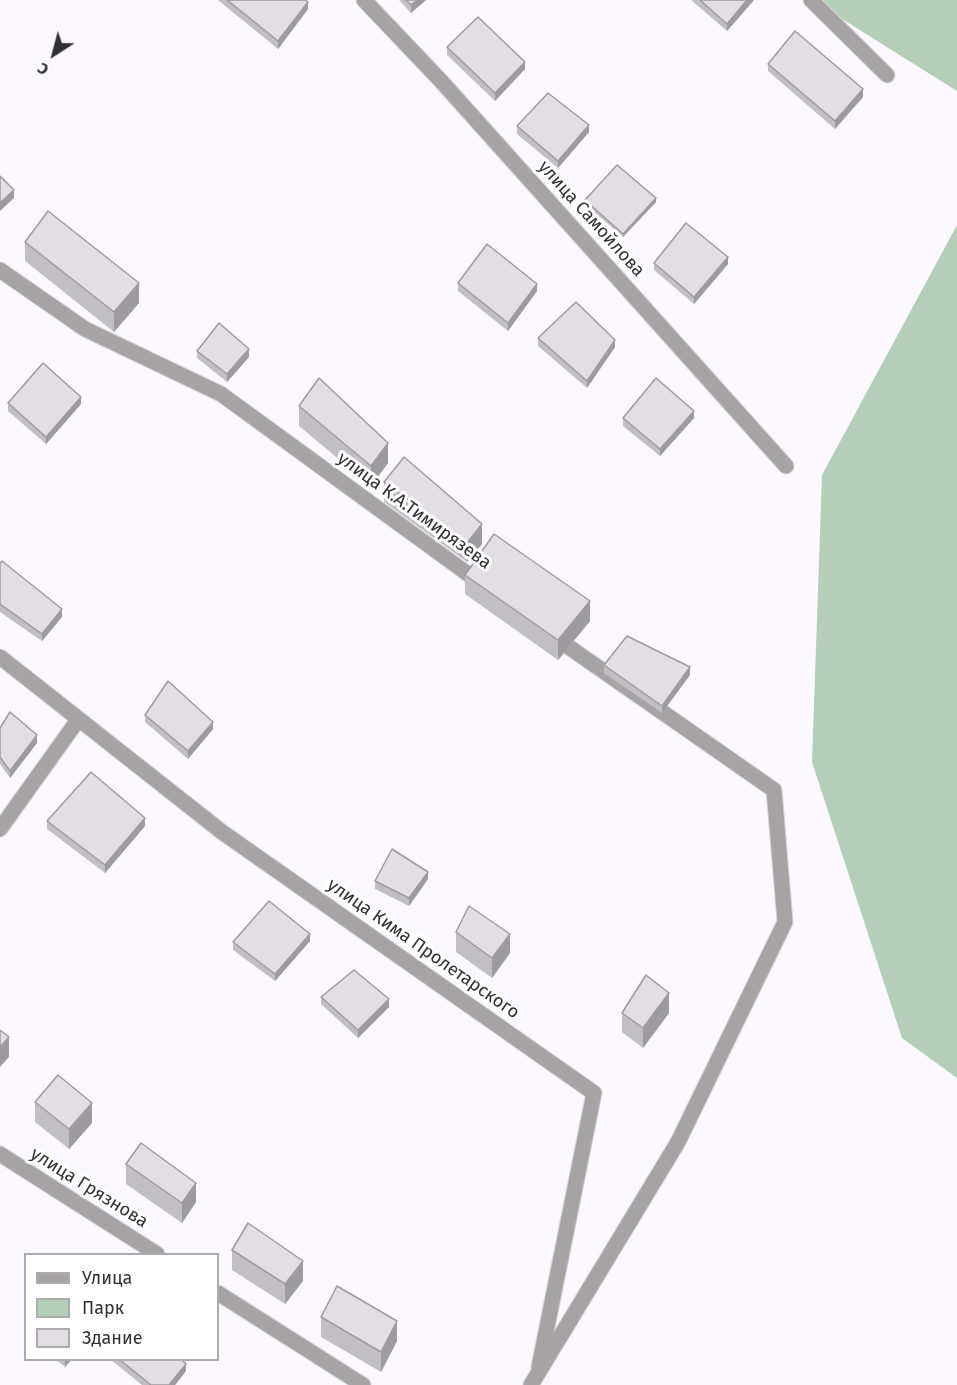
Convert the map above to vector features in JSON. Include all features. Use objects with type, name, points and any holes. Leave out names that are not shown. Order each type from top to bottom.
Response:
[{"type":"street","name":"улица Самойлова","points":[[364,0],[441,81],[786,466]]},
{"type":"street","points":[[811,0],[887,75]]},
{"type":"street","name":"улица К.А.Тимирязева","points":[[0,270],[85,329],[221,394],[498,596]]},
{"type":"street","points":[[534,1382],[678,1142],[785,922],[774,790],[623,687],[537,624]]},
{"type":"street","name":"улица Кима Пролетарского","points":[[0,657],[222,832],[594,1093],[534,1382]]},
{"type":"street","points":[[0,829],[78,720]]},
{"type":"street","name":"улица Грязнова","points":[[0,1154],[156,1253]]},
{"type":"street","points":[[219,1294],[363,1385]]},
{"type":"green space","points":[[814,0],[957,0],[957,91],[815,2]]},
{"type":"green space","points":[[957,225],[957,1078],[902,1038],[812,762],[822,475]]},
{"type":"building","points":[[227,0],[305,0],[308,2],[278,41]]},
{"type":"building","points":[[406,0],[417,0],[411,5]]},
{"type":"building","points":[[700,0],[747,0],[727,24]]},
{"type":"building","points":[[478,17],[525,62],[495,93],[447,47]]},
{"type":"building","points":[[795,31],[863,89],[835,121],[768,64]]},
{"type":"building","points":[[548,93],[589,125],[558,161],[517,126]]},
{"type":"building","points":[[617,165],[656,198],[623,234],[585,200]]},
{"type":"building","points":[[0,176],[14,190],[0,203]]},
{"type":"building","points":[[48,211],[139,283],[114,312],[25,242]]},
{"type":"building","points":[[686,223],[728,257],[694,297],[654,263]]},
{"type":"building","points":[[487,244],[537,284],[508,323],[458,283]]},
{"type":"building","points":[[576,302],[615,340],[587,381],[538,338]]},
{"type":"building","points":[[219,323],[249,349],[227,374],[197,351]]},
{"type":"building","points":[[43,363],[81,397],[46,437],[8,403]]},
{"type":"building","points":[[319,378],[388,443],[371,466],[299,406]]},
{"type":"building","points":[[656,378],[694,411],[660,449],[623,418]]},
{"type":"building","points":[[404,457],[482,524],[467,543],[384,482]]},
{"type":"building","points":[[494,534],[590,601],[558,640],[465,575]]},
{"type":"building","points":[[2,561],[62,609],[42,634],[0,604],[0,563]]},
{"type":"building","points":[[627,636],[690,667],[662,706],[604,665]]},
{"type":"building","points":[[168,681],[213,722],[188,751],[145,715]]},
{"type":"building","points":[[10,712],[37,735],[10,771],[0,757],[0,728]]},
{"type":"building","points":[[91,772],[145,818],[105,865],[47,821]]},
{"type":"building","points":[[392,849],[428,872],[409,898],[375,881]]},
{"type":"building","points":[[269,901],[310,934],[275,974],[233,942]]},
{"type":"building","points":[[469,906],[510,934],[492,958],[456,932]]},
{"type":"building","points":[[354,970],[389,999],[358,1030],[321,997]]},
{"type":"building","points":[[646,975],[669,993],[643,1028],[622,1013]]},
{"type":"building","points":[[0,1030],[9,1037],[0,1047]]},
{"type":"building","points":[[58,1075],[92,1103],[69,1129],[35,1102]]},
{"type":"building","points":[[141,1143],[196,1183],[182,1203],[126,1164]]},
{"type":"building","points":[[248,1223],[303,1261],[285,1284],[232,1250]]},
{"type":"building","points":[[337,1286],[397,1321],[381,1352],[321,1317]]},
{"type":"building","points":[[121,1361],[183,1361],[186,1364],[169,1385],[151,1385]]}]
